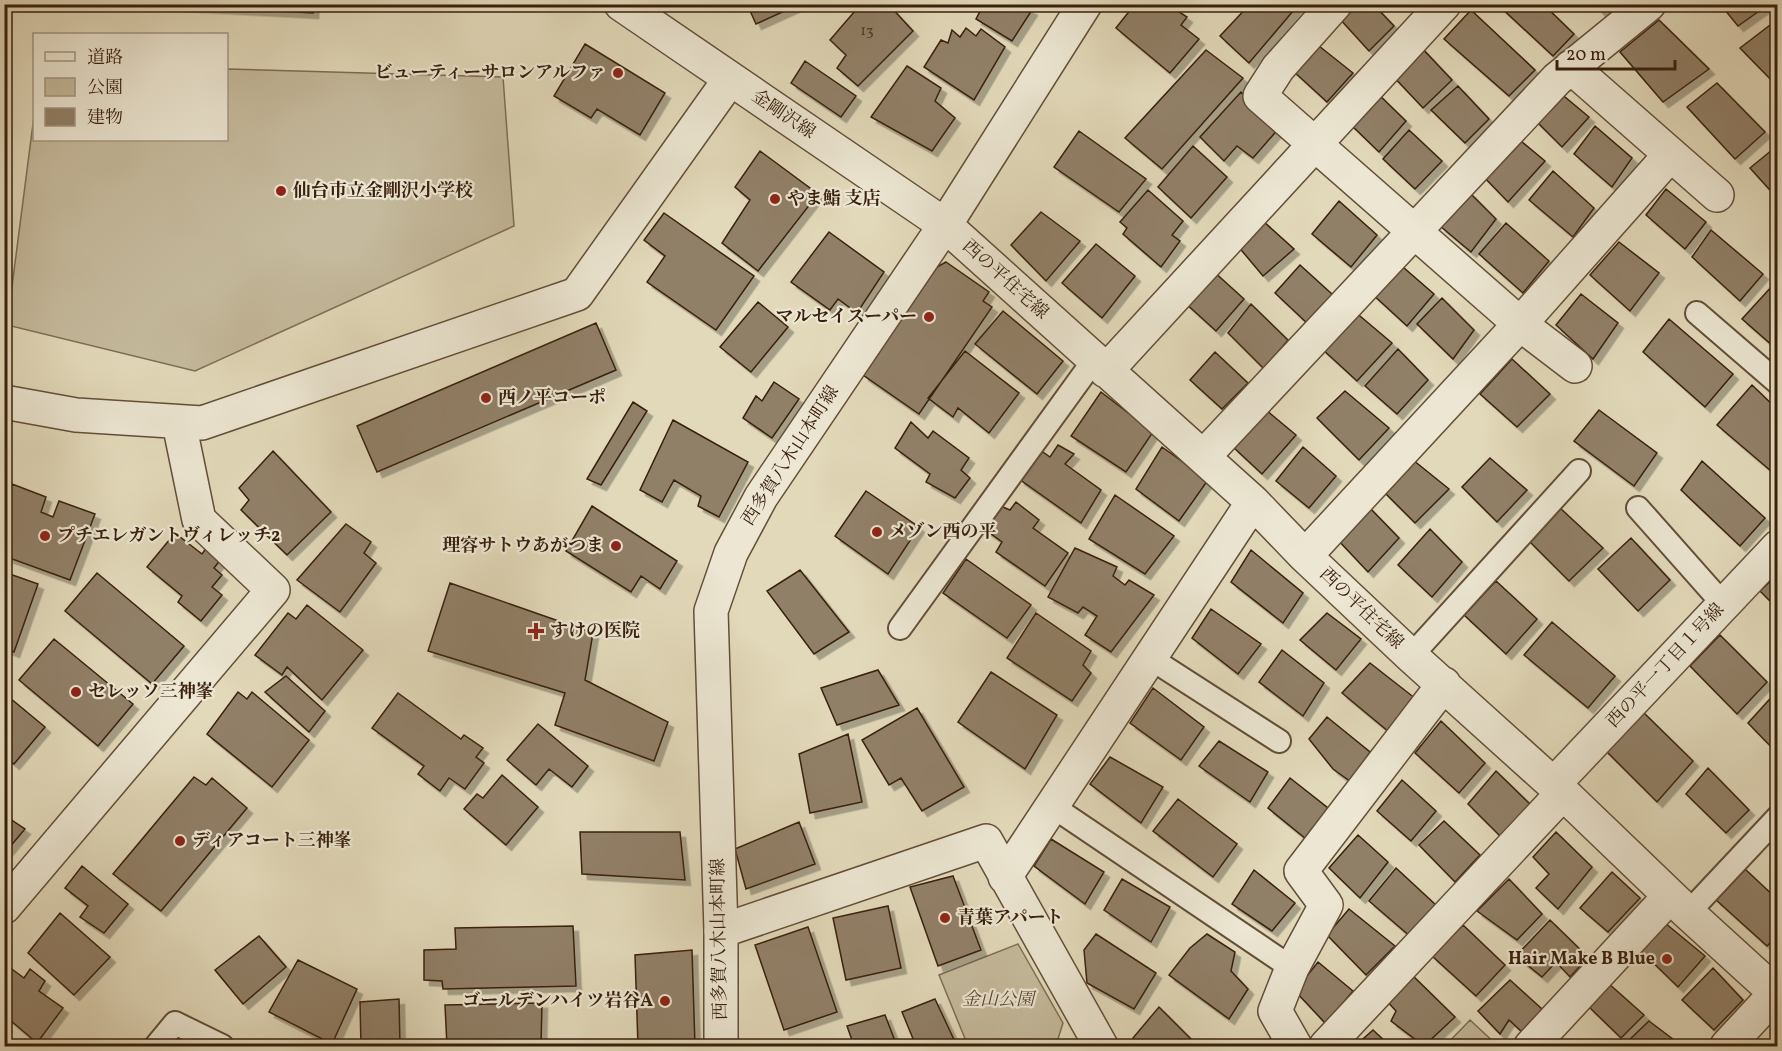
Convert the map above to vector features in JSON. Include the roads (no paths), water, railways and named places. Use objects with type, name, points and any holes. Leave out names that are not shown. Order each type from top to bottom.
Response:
[{"type":"street","name":"金剛沢線","points":[[621,4],[945,225]]},
{"type":"street","name":"西多賀八木山本町線","points":[[721,1047],[721,931],[711,611],[731,553],[761,497],[945,225],[1085,4]]},
{"type":"street","points":[[1335,4],[1278,68],[1260,96],[1520,324],[1575,366]]},
{"type":"street","points":[[1100,365],[1314,144],[1444,4]]},
{"type":"street","points":[[1203,457],[1557,79],[1649,4]]},
{"type":"street","points":[[1571,67],[1717,195]]},
{"type":"street","points":[[6,406],[76,415],[193,419],[577,294],[730,79]]},
{"type":"street","points":[[1306,555],[1520,324],[1670,155]]},
{"type":"street","name":"西の平住宅線","points":[[945,225],[1253,502],[1411,656],[1558,789],[1777,994]]},
{"type":"street","points":[[4,907],[273,590],[199,520],[193,419]]},
{"type":"street","points":[[1005,877],[1253,502]]},
{"type":"street","name":"西の平一丁目１号線","points":[[1326,1047],[1778,547]]},
{"type":"street","points":[[1295,1047],[1275,1011],[1292,968],[1326,905],[1301,871],[1444,684]]},
{"type":"street","points":[[721,931],[986,841],[1101,1047]]},
{"type":"street","points":[[1531,1047],[1679,904]]},
{"type":"street","points":[[1727,1047],[1777,994]]},
{"type":"lane","points":[[1696,313],[1778,383]]},
{"type":"lane","points":[[900,628],[1100,365]]},
{"type":"lane","points":[[1411,656],[1579,471]]},
{"type":"lane","points":[[1638,507],[1724,605]]},
{"type":"lane","points":[[1150,658],[1279,741]]},
{"type":"lane","points":[[1052,806],[1292,968]]},
{"type":"lane","points":[[1679,904],[1778,817]]},
{"type":"lane","points":[[156,1047],[175,1023],[222,1047]]},
{"type":"place","name":"ビューティーサロンアルファ","points":[[618,73]]},
{"type":"place","name":"仙台市立金剛沢小学校","points":[[281,191]]},
{"type":"place","name":"やま鮨 支店","points":[[775,199]]},
{"type":"place","name":"マルセイスーパー","points":[[929,317]]},
{"type":"place","name":"西ノ平コーポ","points":[[486,398]]},
{"type":"place","name":"メゾン西の平","points":[[877,532]]},
{"type":"place","name":"プチエレガントヴィレッチ2","points":[[45,536]]},
{"type":"place","name":"理容サトウあがつま","points":[[616,546]]},
{"type":"place","name":"すけの医院","points":[[536,631]]},
{"type":"place","name":"セレッソ三神峯","points":[[76,692]]},
{"type":"place","name":"ディアコート三神峯","points":[[180,841]]},
{"type":"place","name":"青葉アパート","points":[[945,918]]},
{"type":"place","name":"Hair Make B Blue","points":[[1667,959]]},
{"type":"place","name":"ゴールデンハイツ岩谷A","points":[[665,1001]]},
{"type":"park label","name":"金山公園","points":[[998,1000]]}]
